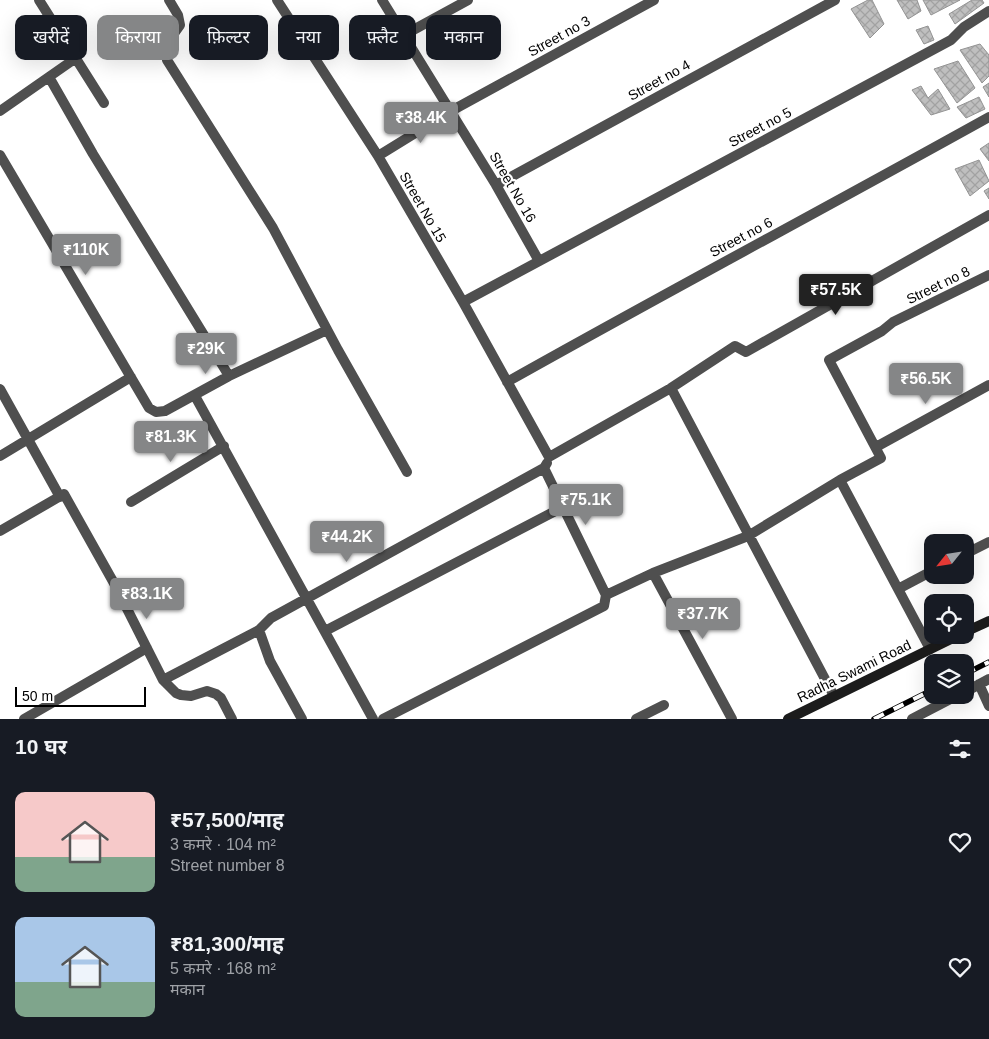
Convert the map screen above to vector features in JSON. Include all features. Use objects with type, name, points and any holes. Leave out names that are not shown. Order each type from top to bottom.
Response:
[{"type":"street","points":[[38,0],[48,15]]},
{"type":"street","points":[[169,0],[178,15],[180,25],[165,46],[167,60],[273,228],[327,330],[407,472]]},
{"type":"street","name":"Street No 15","points":[[277,0],[378,156],[463,302],[549,457]]},
{"type":"street","name":"Street No 16","points":[[382,0],[391,15]]},
{"type":"street","points":[[416,28],[468,0]]},
{"type":"street","name":"Street no 3","points":[[378,156],[451,110],[654,0]]},
{"type":"street","name":"Street no 4","points":[[496,184],[835,0]]},
{"type":"street","name":"Street no 5","points":[[463,302],[951,40],[964,27],[989,11]]},
{"type":"street","name":"Street No 16","points":[[416,54],[496,184],[539,260]]},
{"type":"street","points":[[0,111],[73,60]]},
{"type":"street","points":[[77,60],[104,102]]},
{"type":"street","points":[[49,77],[93,154],[229,376]]},
{"type":"street","name":"Street no 6","points":[[507,382],[989,117]]},
{"type":"street","points":[[0,155],[149,408],[156,412],[165,411],[229,376],[327,330]]},
{"type":"street","points":[[163,680],[259,630],[271,618],[544,468],[549,457],[671,388],[735,346],[746,352],[989,215]]},
{"type":"street","name":"Street no 8","points":[[876,447],[829,360],[882,331],[893,322],[989,275]]},
{"type":"street","points":[[0,456],[131,377]]},
{"type":"street","points":[[606,595],[653,572],[748,536],[840,480],[881,458],[876,447],[989,385]]},
{"type":"street","points":[[671,388],[834,696]]},
{"type":"street","points":[[0,389],[60,496]]},
{"type":"street","points":[[195,396],[373,719]]},
{"type":"street","points":[[131,502],[224,446]]},
{"type":"street","points":[[383,719],[604,606],[606,595],[544,468]]},
{"type":"street","points":[[840,480],[930,649]]},
{"type":"street","points":[[0,532],[64,494],[115,585],[163,680],[176,693],[181,695],[192,696],[207,691],[216,694],[221,698],[232,719]]},
{"type":"street","points":[[325,631],[563,507]]},
{"type":"street","points":[[974,550],[989,542]]},
{"type":"street","points":[[653,572],[732,719]]},
{"type":"street","points":[[898,589],[924,574]]},
{"type":"street","points":[[974,628],[989,621]]},
{"type":"street","points":[[259,630],[270,661],[302,719]]},
{"type":"street","name":"Radha Swami Road","points":[[788,719],[940,644]]},
{"type":"street","points":[[24,719],[147,648]]},
{"type":"street","points":[[974,687],[989,679]]},
{"type":"street","points":[[979,684],[989,706]]},
{"type":"street","points":[[636,719],[664,704]]},
{"type":"street","points":[[912,719],[941,704]]},
{"type":"building","points":[[868,0],[872,0],[884,24],[870,38],[851,9]]},
{"type":"building","points":[[897,0],[917,0],[921,11],[908,19]]},
{"type":"building","points":[[923,0],[960,0],[931,15]]},
{"type":"building","points":[[972,0],[982,0],[984,3],[955,24],[949,14]]},
{"type":"building","points":[[928,26],[934,40],[924,44],[916,30]]},
{"type":"building","points":[[980,44],[989,55],[989,76],[982,83],[960,50]]},
{"type":"building","points":[[958,61],[975,88],[957,103],[934,69]]},
{"type":"building","points":[[989,83],[989,97],[983,87]]},
{"type":"building","points":[[921,86],[928,98],[938,89],[950,109],[931,115],[912,90]]},
{"type":"building","points":[[979,97],[985,109],[966,118],[957,107]]},
{"type":"building","points":[[989,143],[989,161],[980,149]]},
{"type":"building","points":[[979,160],[989,181],[970,196],[955,169]]},
{"type":"building","points":[[989,188],[989,199],[984,191]]},
{"type":"railway","points":[[974,670],[989,662]]},
{"type":"railway","points":[[874,719],[924,694]]}]
